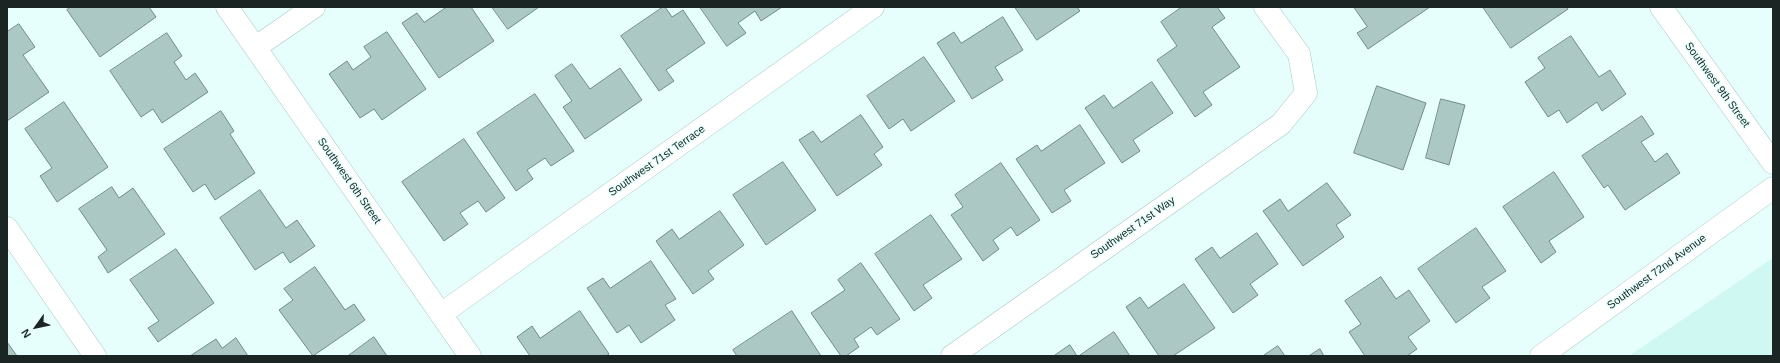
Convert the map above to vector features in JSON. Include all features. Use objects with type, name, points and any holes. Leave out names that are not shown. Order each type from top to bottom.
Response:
[{"type":"street","name":"Southwest 6th Street","points":[[227,7],[470,356]]},
{"type":"street","points":[[256,47],[314,7]]},
{"type":"street","name":"Southwest 71st Terrace","points":[[441,314],[873,7]]},
{"type":"street","name":"Southwest 71st Way","points":[[952,356],[1281,124],[1306,93],[1299,54],[1265,7]]},
{"type":"street","name":"Southwest 9th Street","points":[[1661,7],[1773,163]]},
{"type":"street","name":"Southwest 72nd Avenue","points":[[1541,356],[1773,188]]},
{"type":"street","points":[[7,228],[95,356]]},
{"type":"shaded area","points":[[1773,258],[1773,356],[1629,356]]},
{"type":"building","points":[[71,7],[149,7],[156,17],[100,57],[67,10]]},
{"type":"building","points":[[447,7],[471,7],[494,41],[439,78],[402,23],[417,13],[424,22]]},
{"type":"building","points":[[492,7],[539,7],[508,29]]},
{"type":"building","points":[[665,7],[672,17],[683,10],[705,43],[666,70],[674,81],[659,91],[621,36]]},
{"type":"building","points":[[700,7],[782,7],[761,21],[755,11],[738,23],[746,33],[727,46]]},
{"type":"building","points":[[1015,7],[1077,7],[1080,11],[1037,40]]},
{"type":"building","points":[[1182,7],[1217,7],[1225,18],[1212,27],[1240,67],[1203,92],[1212,105],[1195,117],[1157,60],[1177,46],[1161,22]]},
{"type":"building","points":[[1354,7],[1430,7],[1368,49],[1357,33],[1367,27]]},
{"type":"building","points":[[1483,7],[1567,7],[1568,9],[1511,48]]},
{"type":"building","points":[[1003,17],[1023,50],[995,67],[1003,80],[972,99],[937,43],[954,32],[961,43]]},
{"type":"building","points":[[19,24],[35,47],[23,55],[49,92],[7,121],[7,32]]},
{"type":"building","points":[[387,32],[426,89],[382,120],[374,109],[360,118],[329,74],[347,61],[353,70],[371,57],[364,47]]},
{"type":"building","points":[[167,33],[182,56],[174,62],[186,80],[195,73],[208,92],[162,123],[153,109],[141,117],[110,71]]},
{"type":"building","points":[[1571,36],[1599,77],[1610,70],[1626,94],[1602,111],[1597,102],[1567,123],[1559,110],[1548,117],[1525,82],[1545,68],[1538,58]]},
{"type":"building","points":[[924,57],[955,101],[911,131],[903,119],[889,129],[867,96]]},
{"type":"building","points":[[572,64],[590,89],[620,68],[642,100],[585,139],[563,107],[572,101],[555,76]]},
{"type":"building","points":[[1152,82],[1173,113],[1133,140],[1140,151],[1122,163],[1085,108],[1104,95],[1113,108]]},
{"type":"building","points":[[1377,86],[1426,103],[1403,170],[1354,153]]},
{"type":"building","points":[[535,94],[574,151],[551,166],[545,158],[527,170],[533,179],[516,191],[477,133]]},
{"type":"building","points":[[1441,99],[1465,105],[1449,165],[1426,158]]},
{"type":"building","points":[[64,102],[108,167],[57,202],[40,176],[52,168],[25,129]]},
{"type":"building","points":[[221,111],[234,131],[230,134],[255,173],[215,200],[205,184],[193,192],[164,149]]},
{"type":"building","points":[[861,115],[883,147],[874,154],[882,165],[837,196],[799,140],[813,131],[821,142]]},
{"type":"building","points":[[1642,116],[1654,134],[1641,142],[1655,162],[1667,153],[1680,173],[1625,210],[1608,185],[1604,188],[1582,156]]},
{"type":"building","points":[[1080,125],[1105,163],[1064,190],[1071,201],[1052,213],[1016,159],[1037,145],[1041,151]]},
{"type":"building","points":[[464,139],[505,198],[486,212],[478,201],[460,213],[468,224],[444,241],[402,182]]},
{"type":"building","points":[[783,162],[816,210],[766,245],[733,195]]},
{"type":"building","points":[[1001,163],[1040,220],[1017,236],[1011,227],[993,240],[999,249],[983,261],[951,215],[963,207],[955,195]]},
{"type":"building","points":[[1554,172],[1584,217],[1549,241],[1556,252],[1541,263],[1503,207]]},
{"type":"building","points":[[1327,183],[1351,215],[1336,225],[1344,237],[1303,266],[1263,211],[1280,199],[1288,211]]},
{"type":"building","points":[[112,187],[119,198],[133,188],[165,234],[108,273],[98,257],[107,250],[79,209]]},
{"type":"building","points":[[260,190],[286,228],[297,220],[315,246],[290,263],[283,252],[255,270],[220,218]]},
{"type":"building","points":[[720,211],[744,245],[708,271],[714,279],[693,294],[656,241],[672,229],[679,239]]},
{"type":"building","points":[[931,215],[962,259],[923,285],[932,298],[914,311],[875,254]]},
{"type":"building","points":[[1476,228],[1506,271],[1482,287],[1490,298],[1456,323],[1418,269]]},
{"type":"building","points":[[1257,233],[1278,264],[1250,284],[1258,295],[1233,313],[1195,259],[1212,247],[1220,258]]},
{"type":"building","points":[[176,249],[214,303],[158,342],[148,328],[159,321],[130,280]]},
{"type":"building","points":[[651,261],[676,299],[665,305],[675,320],[641,343],[629,325],[617,333],[587,288],[603,278],[610,288]]},
{"type":"building","points":[[861,263],[900,319],[877,335],[871,327],[854,339],[859,347],[846,356],[841,356],[811,313],[845,290],[838,280]]},
{"type":"building","points":[[315,267],[345,310],[354,304],[365,320],[313,356],[279,310],[293,300],[284,289]]},
{"type":"building","points":[[1381,277],[1396,299],[1409,290],[1430,321],[1408,337],[1417,349],[1407,356],[1365,356],[1349,332],[1361,324],[1345,301]]},
{"type":"building","points":[[1184,284],[1215,328],[1173,356],[1159,356],[1126,307],[1140,297],[1148,308]]},
{"type":"building","points":[[580,311],[609,354],[606,356],[530,356],[517,337],[532,326],[540,338]]},
{"type":"building","points":[[792,311],[821,356],[737,356],[733,350]]},
{"type":"building","points":[[1114,332],[1130,356],[1079,356]]},
{"type":"building","points":[[374,337],[387,356],[348,356]]},
{"type":"building","points":[[236,338],[248,356],[190,356],[216,339],[222,348]]},
{"type":"building","points":[[7,342],[17,356],[7,356]]},
{"type":"building","points":[[1070,345],[1077,356],[1054,356]]},
{"type":"building","points":[[1278,346],[1285,356],[1263,356]]},
{"type":"building","points":[[1320,349],[1324,356],[1309,356]]}]
